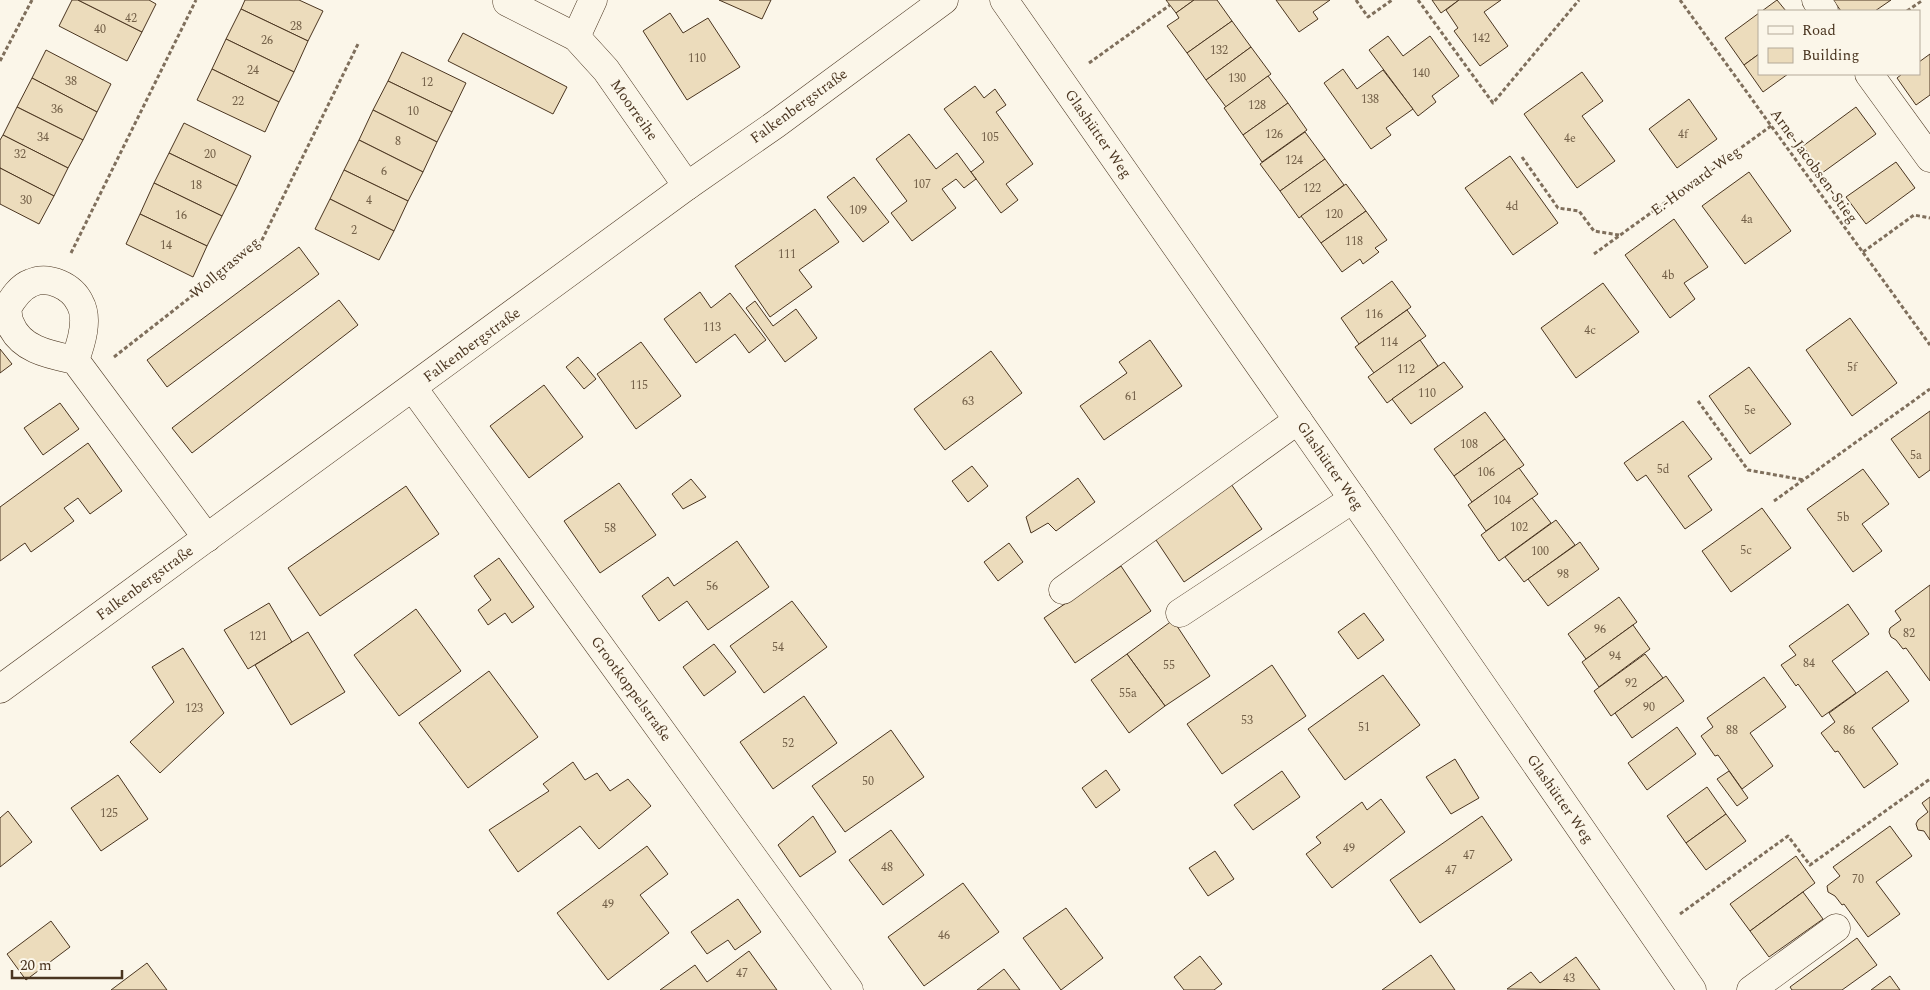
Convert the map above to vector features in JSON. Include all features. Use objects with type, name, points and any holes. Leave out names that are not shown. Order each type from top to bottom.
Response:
[{"type":"street","name":"Moorreihe","points":[[508,0],[508,2],[576,37],[606,70],[687,186]]},
{"type":"street","points":[[576,37],[592,0]]},
{"type":"street","name":"Falkenbergstraße","points":[[0,689],[944,0]]},
{"type":"street","name":"Glashütter Weg","points":[[1004,0],[1353,499],[1692,990]]},
{"type":"street","points":[[1870,75],[1930,158]]},
{"type":"street","points":[[82,368],[84,322],[81,303],[67,287],[49,280],[31,283],[15,294],[7,308],[10,324],[21,340],[36,351],[82,368],[207,538]]},
{"type":"street","name":"Grootkoppelstraße","points":[[413,388],[849,990]]},
{"type":"street","points":[[1063,590],[1298,420]]},
{"type":"street","points":[[1180,613],[1353,499]]},
{"type":"street","points":[[1751,990],[1836,928]]},
{"type":"path","points":[[0,61],[32,0]]},
{"type":"path","points":[[60,284],[74,245],[196,0]]},
{"type":"path","points":[[1356,0],[1368,17],[1392,0]]},
{"type":"path","points":[[1418,0],[1493,103],[1579,0]]},
{"type":"path","name":"Arne-Jacobsen-Stieg","points":[[1680,0],[1930,345]]},
{"type":"path","points":[[1908,10],[1923,0]]},
{"type":"path","points":[[1062,82],[1170,5]]},
{"type":"path","name":"Wollgrasweg","points":[[82,368],[261,242],[358,42]]},
{"type":"path","name":"E.-Howard-Weg","points":[[1594,254],[1772,126]]},
{"type":"path","points":[[1522,157],[1558,208],[1579,211],[1594,231],[1620,236]]},
{"type":"path","points":[[1863,252],[1914,215],[1930,218]]},
{"type":"path","points":[[1774,501],[1930,389]]},
{"type":"path","points":[[1698,401],[1748,470],[1804,480]]},
{"type":"path","points":[[1653,934],[1788,836],[1810,865],[1930,778]]},
{"type":"building","points":[[72,0],[78,0],[142,32],[127,61],[59,26]]},
{"type":"building","points":[[78,0],[149,0],[156,4],[142,32]]},
{"type":"building","points":[[245,0],[299,0],[323,11],[308,41],[241,9]]},
{"type":"building","points":[[719,0],[771,0],[762,19]]},
{"type":"building","points":[[1166,0],[1194,0],[1176,13]]},
{"type":"building","points":[[1194,0],[1217,0],[1232,21],[1187,53],[1167,26],[1179,18],[1176,13]]},
{"type":"building","points":[[1276,0],[1330,0],[1313,12],[1318,19],[1299,32]]},
{"type":"building","points":[[1432,0],[1459,0],[1441,13]]},
{"type":"building","points":[[1459,0],[1501,0],[1484,12],[1508,46],[1480,66],[1454,31],[1458,28],[1446,10]]},
{"type":"building","points":[[1777,0],[1785,10],[1763,10]]},
{"type":"building","points":[[1833,0],[1891,0],[1876,10],[1840,10]]},
{"type":"building","points":[[241,9],[308,41],[294,72],[226,39]]},
{"type":"building","points":[[670,13],[683,33],[708,18],[740,67],[687,100],[643,31]]},
{"type":"building","points":[[1758,14],[1758,55],[1744,65],[1725,38]]},
{"type":"building","points":[[1232,21],[1251,47],[1206,80],[1187,53]]},
{"type":"building","points":[[463,33],[567,87],[553,114],[448,61]]},
{"type":"building","points":[[1388,36],[1403,56],[1430,36],[1459,76],[1432,96],[1436,102],[1418,116],[1369,50]]},
{"type":"building","points":[[226,39],[294,72],[279,102],[212,69]]},
{"type":"building","points":[[1251,47],[1271,74],[1226,107],[1206,80]]},
{"type":"building","points":[[46,50],[111,84],[97,112],[32,78]]},
{"type":"building","points":[[402,52],[466,83],[452,112],[388,81]]},
{"type":"building","points":[[1930,54],[1930,95],[1916,105],[1897,78],[1901,75],[1920,75],[1920,61]]},
{"type":"building","points":[[1758,55],[1758,75],[1787,75],[1763,92],[1744,65]]},
{"type":"building","points":[[212,69],[279,102],[265,132],[197,100]]},
{"type":"building","points":[[1343,69],[1357,89],[1383,70],[1413,109],[1386,128],[1391,135],[1371,149],[1324,83]]},
{"type":"building","points":[[1582,72],[1603,101],[1582,116],[1615,161],[1577,188],[1524,114]]},
{"type":"building","points":[[1268,76],[1288,103],[1243,135],[1224,108]]},
{"type":"building","points":[[32,78],[97,112],[83,140],[17,107]]},
{"type":"building","points":[[388,81],[452,112],[437,142],[373,110]]},
{"type":"building","points":[[975,86],[984,98],[995,89],[1006,105],[996,112],[1033,164],[1006,184],[1018,200],[1001,213],[971,172],[984,162],[944,109]]},
{"type":"building","points":[[1689,99],[1717,139],[1677,168],[1649,129]]},
{"type":"building","points":[[1288,103],[1307,130],[1262,162],[1243,135]]},
{"type":"building","points":[[17,107],[83,140],[68,168],[3,135]]},
{"type":"building","points":[[1856,107],[1876,134],[1822,173],[1803,146]]},
{"type":"building","points":[[373,110],[437,142],[423,172],[359,140]]},
{"type":"building","points":[[184,123],[251,156],[237,186],[169,153]]},
{"type":"building","points":[[1305,132],[1325,159],[1280,191],[1260,164]]},
{"type":"building","points":[[909,134],[936,169],[957,153],[976,179],[964,188],[956,179],[942,189],[956,208],[912,241],[891,213],[907,201],[876,159]]},
{"type":"building","points":[[3,135],[68,168],[54,196],[0,168],[0,140]]},
{"type":"building","points":[[359,140],[423,172],[408,201],[344,170]]},
{"type":"building","points":[[169,153],[237,186],[222,216],[154,183]]},
{"type":"building","points":[[1510,156],[1558,223],[1513,255],[1465,188]]},
{"type":"building","points":[[1325,159],[1344,185],[1299,218],[1280,191]]},
{"type":"building","points":[[1896,162],[1915,188],[1866,224],[1846,197]]},
{"type":"building","points":[[0,168],[54,196],[39,224],[0,204]]},
{"type":"building","points":[[344,170],[408,201],[394,231],[330,199]]},
{"type":"building","points":[[1749,172],[1791,231],[1745,264],[1702,206]]},
{"type":"building","points":[[854,177],[889,222],[863,242],[827,197]]},
{"type":"building","points":[[154,183],[222,216],[207,246],[140,214]]},
{"type":"building","points":[[1346,184],[1366,211],[1321,243],[1301,216]]},
{"type":"building","points":[[330,199],[394,231],[379,260],[315,229]]},
{"type":"building","points":[[815,209],[839,242],[799,270],[812,287],[770,317],[735,266]]},
{"type":"building","points":[[1366,211],[1387,240],[1375,248],[1379,252],[1363,264],[1360,259],[1342,272],[1321,243]]},
{"type":"building","points":[[140,214],[207,246],[193,277],[126,244]]},
{"type":"building","points":[[1674,219],[1708,267],[1684,283],[1695,299],[1670,318],[1625,255]]},
{"type":"building","points":[[299,247],[319,274],[167,387],[147,360]]},
{"type":"building","points":[[1392,281],[1411,307],[1359,344],[1341,318]]},
{"type":"building","points":[[1603,283],[1639,332],[1576,378],[1541,328]]},
{"type":"building","points":[[700,292],[711,308],[730,293],[766,340],[749,353],[735,334],[696,363],[664,319]]},
{"type":"building","points":[[339,300],[358,325],[192,453],[172,428]]},
{"type":"building","points":[[755,301],[773,326],[796,309],[817,338],[785,362],[746,308]]},
{"type":"building","points":[[1407,310],[1426,336],[1374,373],[1355,347]]},
{"type":"building","points":[[1850,318],[1897,383],[1852,416],[1806,350]]},
{"type":"building","points":[[1150,340],[1182,386],[1104,440],[1080,406],[1127,373],[1119,362]]},
{"type":"building","points":[[1420,340],[1438,366],[1387,403],[1368,377]]},
{"type":"building","points":[[641,342],[681,396],[636,429],[597,374]]},
{"type":"building","points":[[0,349],[12,364],[0,373]]},
{"type":"building","points":[[991,351],[1022,393],[945,450],[914,409]]},
{"type":"building","points":[[578,357],[596,379],[584,389],[566,367]]},
{"type":"building","points":[[1444,362],[1463,387],[1411,424],[1392,399]]},
{"type":"building","points":[[1749,367],[1791,424],[1750,454],[1709,396]]},
{"type":"building","points":[[544,385],[583,437],[529,478],[490,426]]},
{"type":"building","points":[[60,403],[79,429],[43,455],[24,428]]},
{"type":"building","points":[[1930,411],[1930,470],[1919,478],[1891,439]]},
{"type":"building","points":[[1485,412],[1505,439],[1454,476],[1434,449]]},
{"type":"building","points":[[1683,421],[1712,459],[1688,476],[1712,510],[1685,529],[1646,475],[1637,481],[1624,463]]},
{"type":"building","points":[[1505,439],[1524,465],[1472,502],[1454,476]]},
{"type":"building","points":[[88,443],[122,491],[90,514],[78,498],[64,508],[74,521],[31,552],[25,543],[0,561],[0,507]]},
{"type":"building","points":[[972,466],[988,486],[968,502],[952,481]]},
{"type":"building","points":[[1519,468],[1538,494],[1486,531],[1468,505]]},
{"type":"building","points":[[1863,469],[1889,504],[1862,524],[1882,551],[1853,572],[1807,509]]},
{"type":"building","points":[[1078,478],[1095,502],[1056,531],[1048,523],[1031,533],[1026,517]]},
{"type":"building","points":[[691,479],[706,497],[683,509],[672,494]]},
{"type":"building","points":[[619,483],[656,535],[600,573],[564,521]]},
{"type":"building","points":[[1231,484],[1262,529],[1184,582],[1154,537]]},
{"type":"building","points":[[406,486],[439,534],[320,616],[288,568]]},
{"type":"building","points":[[1532,498],[1551,523],[1499,561],[1481,535]]},
{"type":"building","points":[[1762,508],[1791,548],[1731,592],[1702,551]]},
{"type":"building","points":[[1556,520],[1575,545],[1524,582],[1505,557]]},
{"type":"building","points":[[737,541],[769,587],[708,630],[687,601],[659,621],[642,596],[668,577],[674,586]]},
{"type":"building","points":[[1580,542],[1599,569],[1548,606],[1528,579]]},
{"type":"building","points":[[1009,543],[1023,562],[998,581],[984,562]]},
{"type":"building","points":[[499,558],[534,607],[512,623],[505,613],[488,625],[478,610],[491,600],[474,576]]},
{"type":"building","points":[[1121,566],[1151,611],[1075,663],[1044,618]]},
{"type":"building","points":[[1930,585],[1930,681],[1906,648],[1903,649],[1891,637],[1889,632],[1890,628],[1901,620],[1895,611]]},
{"type":"building","points":[[1619,597],[1637,622],[1586,659],[1568,634]]},
{"type":"building","points":[[792,601],[827,647],[764,693],[730,646]]},
{"type":"building","points":[[269,603],[292,642],[248,669],[224,630]]},
{"type":"building","points":[[1848,604],[1869,634],[1832,661],[1856,693],[1822,717],[1798,684],[1796,686],[1781,665],[1796,655],[1789,646]]},
{"type":"building","points":[[416,609],[461,671],[399,716],[354,655]]},
{"type":"building","points":[[1364,613],[1384,640],[1358,659],[1338,632]]},
{"type":"building","points":[[1173,620],[1210,676],[1165,706],[1127,654]]},
{"type":"building","points":[[1633,625],[1650,649],[1599,687],[1582,662]]},
{"type":"building","points":[[308,632],[345,692],[291,725],[255,665]]},
{"type":"building","points":[[714,644],[736,672],[704,696],[683,667]]},
{"type":"building","points":[[183,648],[224,713],[160,773],[130,742],[174,702],[152,667]]},
{"type":"building","points":[[1127,654],[1165,706],[1129,733],[1091,680]]},
{"type":"building","points":[[1645,654],[1663,678],[1611,716],[1594,691]]},
{"type":"building","points":[[1272,665],[1306,716],[1222,774],[1187,724]]},
{"type":"building","points":[[489,671],[538,737],[468,788],[419,723]]},
{"type":"building","points":[[1887,671],[1909,701],[1872,728],[1898,764],[1864,788],[1838,751],[1835,752],[1821,733],[1835,722],[1829,713]]},
{"type":"building","points":[[1383,675],[1420,725],[1345,780],[1308,729]]},
{"type":"building","points":[[1666,676],[1684,701],[1632,738],[1615,713]]},
{"type":"building","points":[[1764,677],[1786,707],[1750,733],[1773,766],[1742,789],[1718,755],[1715,756],[1701,736],[1713,727],[1707,718]]},
{"type":"building","points":[[804,696],[837,743],[773,789],[740,742]]},
{"type":"building","points":[[1677,727],[1696,754],[1647,790],[1628,763]]},
{"type":"building","points":[[891,730],[924,777],[845,832],[812,786]]},
{"type":"building","points":[[1455,759],[1479,798],[1451,814],[1426,777]]},
{"type":"building","points":[[573,762],[585,780],[597,773],[610,791],[628,779],[651,806],[599,849],[580,826],[518,872],[489,830],[549,791],[543,784]]},
{"type":"building","points":[[1106,770],[1120,790],[1096,808],[1082,788]]},
{"type":"building","points":[[1282,771],[1300,797],[1253,830],[1234,805]]},
{"type":"building","points":[[1729,771],[1748,798],[1737,806],[1717,779]]},
{"type":"building","points":[[118,775],[148,819],[101,851],[71,808]]},
{"type":"building","points":[[1707,787],[1726,814],[1686,843],[1667,816]]},
{"type":"building","points":[[1930,797],[1930,840],[1924,831],[1918,830],[1916,824],[1928,812],[1922,803]]},
{"type":"building","points":[[1381,799],[1405,832],[1332,888],[1306,854],[1321,843],[1316,837],[1362,802],[1367,810]]},
{"type":"building","points":[[8,811],[32,842],[0,867],[0,818]]},
{"type":"building","points":[[1726,814],[1746,841],[1706,870],[1686,843]]},
{"type":"building","points":[[813,816],[836,852],[800,877],[778,845]]},
{"type":"building","points":[[1482,816],[1512,860],[1420,923],[1390,880]]},
{"type":"building","points":[[1890,826],[1912,856],[1876,882],[1900,914],[1868,937],[1844,904],[1842,905],[1835,896],[1828,892],[1827,886],[1840,876],[1833,867]]},
{"type":"building","points":[[891,830],[924,875],[883,905],[849,860]]},
{"type":"building","points":[[647,846],[668,874],[640,895],[669,933],[608,980],[557,913]]},
{"type":"building","points":[[1215,851],[1234,879],[1208,896],[1189,868]]},
{"type":"building","points":[[1796,856],[1815,883],[1750,931],[1730,904]]},
{"type":"building","points":[[963,883],[999,932],[924,986],[888,937]]},
{"type":"building","points":[[1803,892],[1823,919],[1769,957],[1750,931]]},
{"type":"building","points":[[738,899],[761,932],[735,950],[728,940],[707,954],[691,932]]},
{"type":"building","points":[[1066,908],[1103,958],[1061,990],[1023,938]]},
{"type":"building","points":[[51,921],[70,947],[26,980],[7,954]]},
{"type":"building","points":[[1857,938],[1877,965],[1842,990],[1792,990],[1790,987]]},
{"type":"building","points":[[749,951],[777,990],[660,990],[695,965],[707,982]]},
{"type":"building","points":[[1431,955],[1455,990],[1382,990]]},
{"type":"building","points":[[1200,956],[1222,984],[1214,990],[1184,990],[1174,977]]},
{"type":"building","points":[[1576,957],[1600,990],[1507,989],[1531,972],[1540,983]]},
{"type":"building","points":[[147,963],[167,990],[111,990]]},
{"type":"building","points":[[1004,969],[1020,990],[977,990]]},
{"type":"building","points":[[1890,976],[1900,990],[1871,990]]}]
